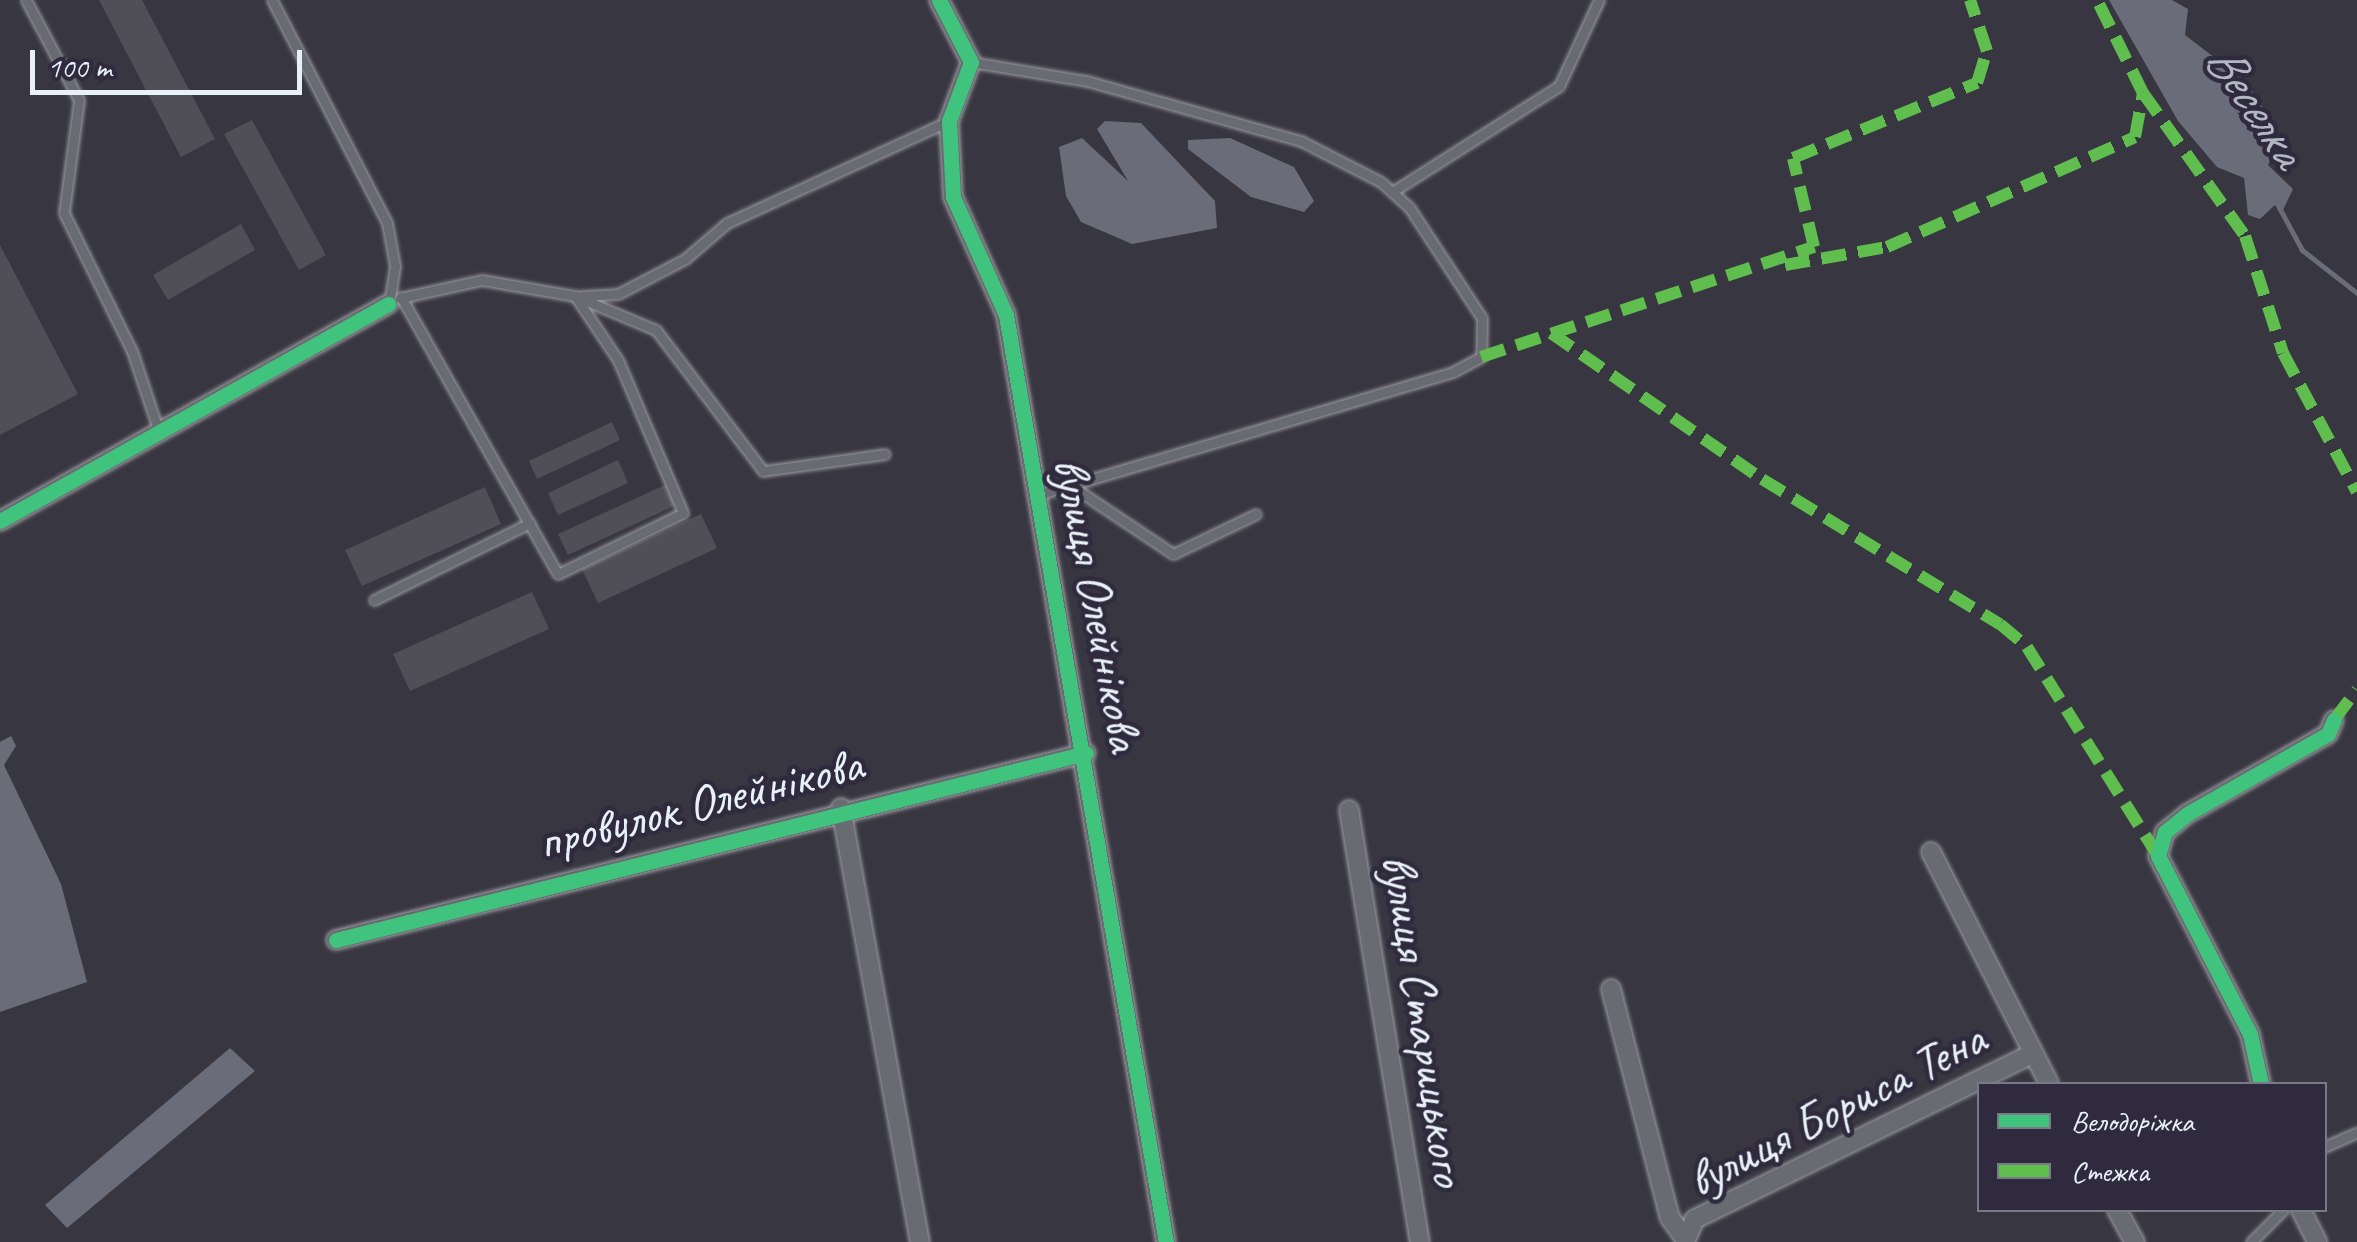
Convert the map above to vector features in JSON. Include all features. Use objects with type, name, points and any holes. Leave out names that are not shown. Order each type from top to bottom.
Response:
[{"type":"street","points":[[940,0],[970,62]]},
{"type":"street","name":"вулиця Олейнікова","points":[[970,62],[949,121],[953,196],[1006,315],[1086,753],[1166,1242]]},
{"type":"street","points":[[0,521],[395,300]]},
{"type":"street","points":[[2261,1082],[2250,1034],[2158,856],[2165,832],[2187,814],[2328,734],[2334,720]]},
{"type":"street","name":"провулок Олейнікова","points":[[336,940],[841,808],[1086,753]]},
{"type":"street","name":"провулок Олейнікова","points":[[841,808],[920,1242]]},
{"type":"street","name":"вулиця Старицького","points":[[1349,810],[1420,1242]]},
{"type":"street","points":[[1931,852],[2048,1082]]},
{"type":"street","points":[[1611,990],[1670,1218],[1685,1240]]},
{"type":"street","name":"вулиця Бориса Тена","points":[[1685,1240],[1695,1219],[2032,1054]]},
{"type":"street","points":[[2118,1212],[2134,1242]]},
{"type":"street","points":[[2301,1212],[2317,1242]]},
{"type":"lane","points":[[26,0],[79,100],[64,213],[132,351],[158,432]]},
{"type":"lane","points":[[272,0],[387,224],[395,266],[395,300],[558,574],[683,513],[618,360],[575,296]]},
{"type":"lane","points":[[1392,192],[1559,86],[1599,0]]},
{"type":"lane","points":[[970,62],[1088,81],[1300,140],[1392,192],[1482,318],[1481,357],[1298,423],[1040,494]]},
{"type":"lane","points":[[395,300],[482,280],[575,296],[618,294],[685,259],[727,222],[949,121]]},
{"type":"lane","points":[[575,296],[656,330],[763,471],[885,454]]},
{"type":"lane","points":[[1070,486],[1172,554],[1256,514]]},
{"type":"lane","points":[[374,600],[530,523]]},
{"type":"lane","points":[[2327,1146],[2357,1132]]},
{"type":"lane","points":[[2251,1242],[2281,1212]]},
{"type":"water","points":[[2109,0],[2172,0],[2188,9],[2185,35],[2245,81],[2270,118],[2276,146],[2268,165],[2293,189],[2283,210],[2277,203],[2260,219],[2248,215],[2244,178],[2217,167],[2178,121]]},
{"type":"water","points":[[1105,121],[1141,123],[1215,201],[1217,228],[1132,244],[1081,222],[1066,196],[1059,147],[1082,138],[1128,181],[1097,129]]},
{"type":"water","points":[[1230,138],[1294,167],[1314,201],[1304,212],[1251,197],[1188,149],[1188,140]]},
{"type":"water","points":[[11,736],[16,746],[4,765],[61,884],[87,982],[0,1012],[0,742]]},
{"type":"water","points":[[230,1048],[255,1071],[67,1228],[45,1205]]},
{"type":"building","points":[[99,0],[142,0],[215,139],[181,157]]},
{"type":"building","points":[[252,120],[326,255],[299,270],[224,134]]},
{"type":"building","points":[[241,224],[255,250],[168,300],[153,275]]},
{"type":"building","points":[[0,245],[78,394],[0,435]]},
{"type":"building","points":[[612,422],[620,440],[537,479],[529,461]]},
{"type":"building","points":[[618,460],[628,483],[558,515],[548,493]]},
{"type":"building","points":[[667,484],[676,505],[568,555],[558,534]]},
{"type":"building","points":[[485,487],[501,524],[362,586],[345,550]]},
{"type":"building","points":[[701,514],[717,548],[598,603],[582,569]]},
{"type":"building","points":[[532,592],[549,629],[410,691],[393,654]]},
{"type":"waterway","name":"Веселка","points":[[2275,200],[2302,250],[2357,293]]},
{"type":"marked path","points":[[1481,357],[1814,247],[1793,158],[1977,83],[1987,51],[1970,0]]},
{"type":"marked path","points":[[1785,265],[1887,247],[2135,137],[2143,93],[2097,0]]},
{"type":"marked path","points":[[2143,93],[2245,236],[2283,353],[2357,492]]},
{"type":"marked path","points":[[1551,333],[1762,479],[2000,624],[2027,647],[2158,856]]},
{"type":"marked path","points":[[2334,720],[2357,690]]},
{"type":"cycle path","points":[[939,0],[971,62],[949,121],[953,197],[1006,315],[1166,1242]]},
{"type":"cycle path","points":[[0,521],[389,304]]},
{"type":"cycle path","points":[[2261,1082],[2250,1034],[2158,856],[2165,832],[2187,814],[2328,734],[2334,720]]},
{"type":"cycle path","points":[[336,940],[1086,753]]}]
